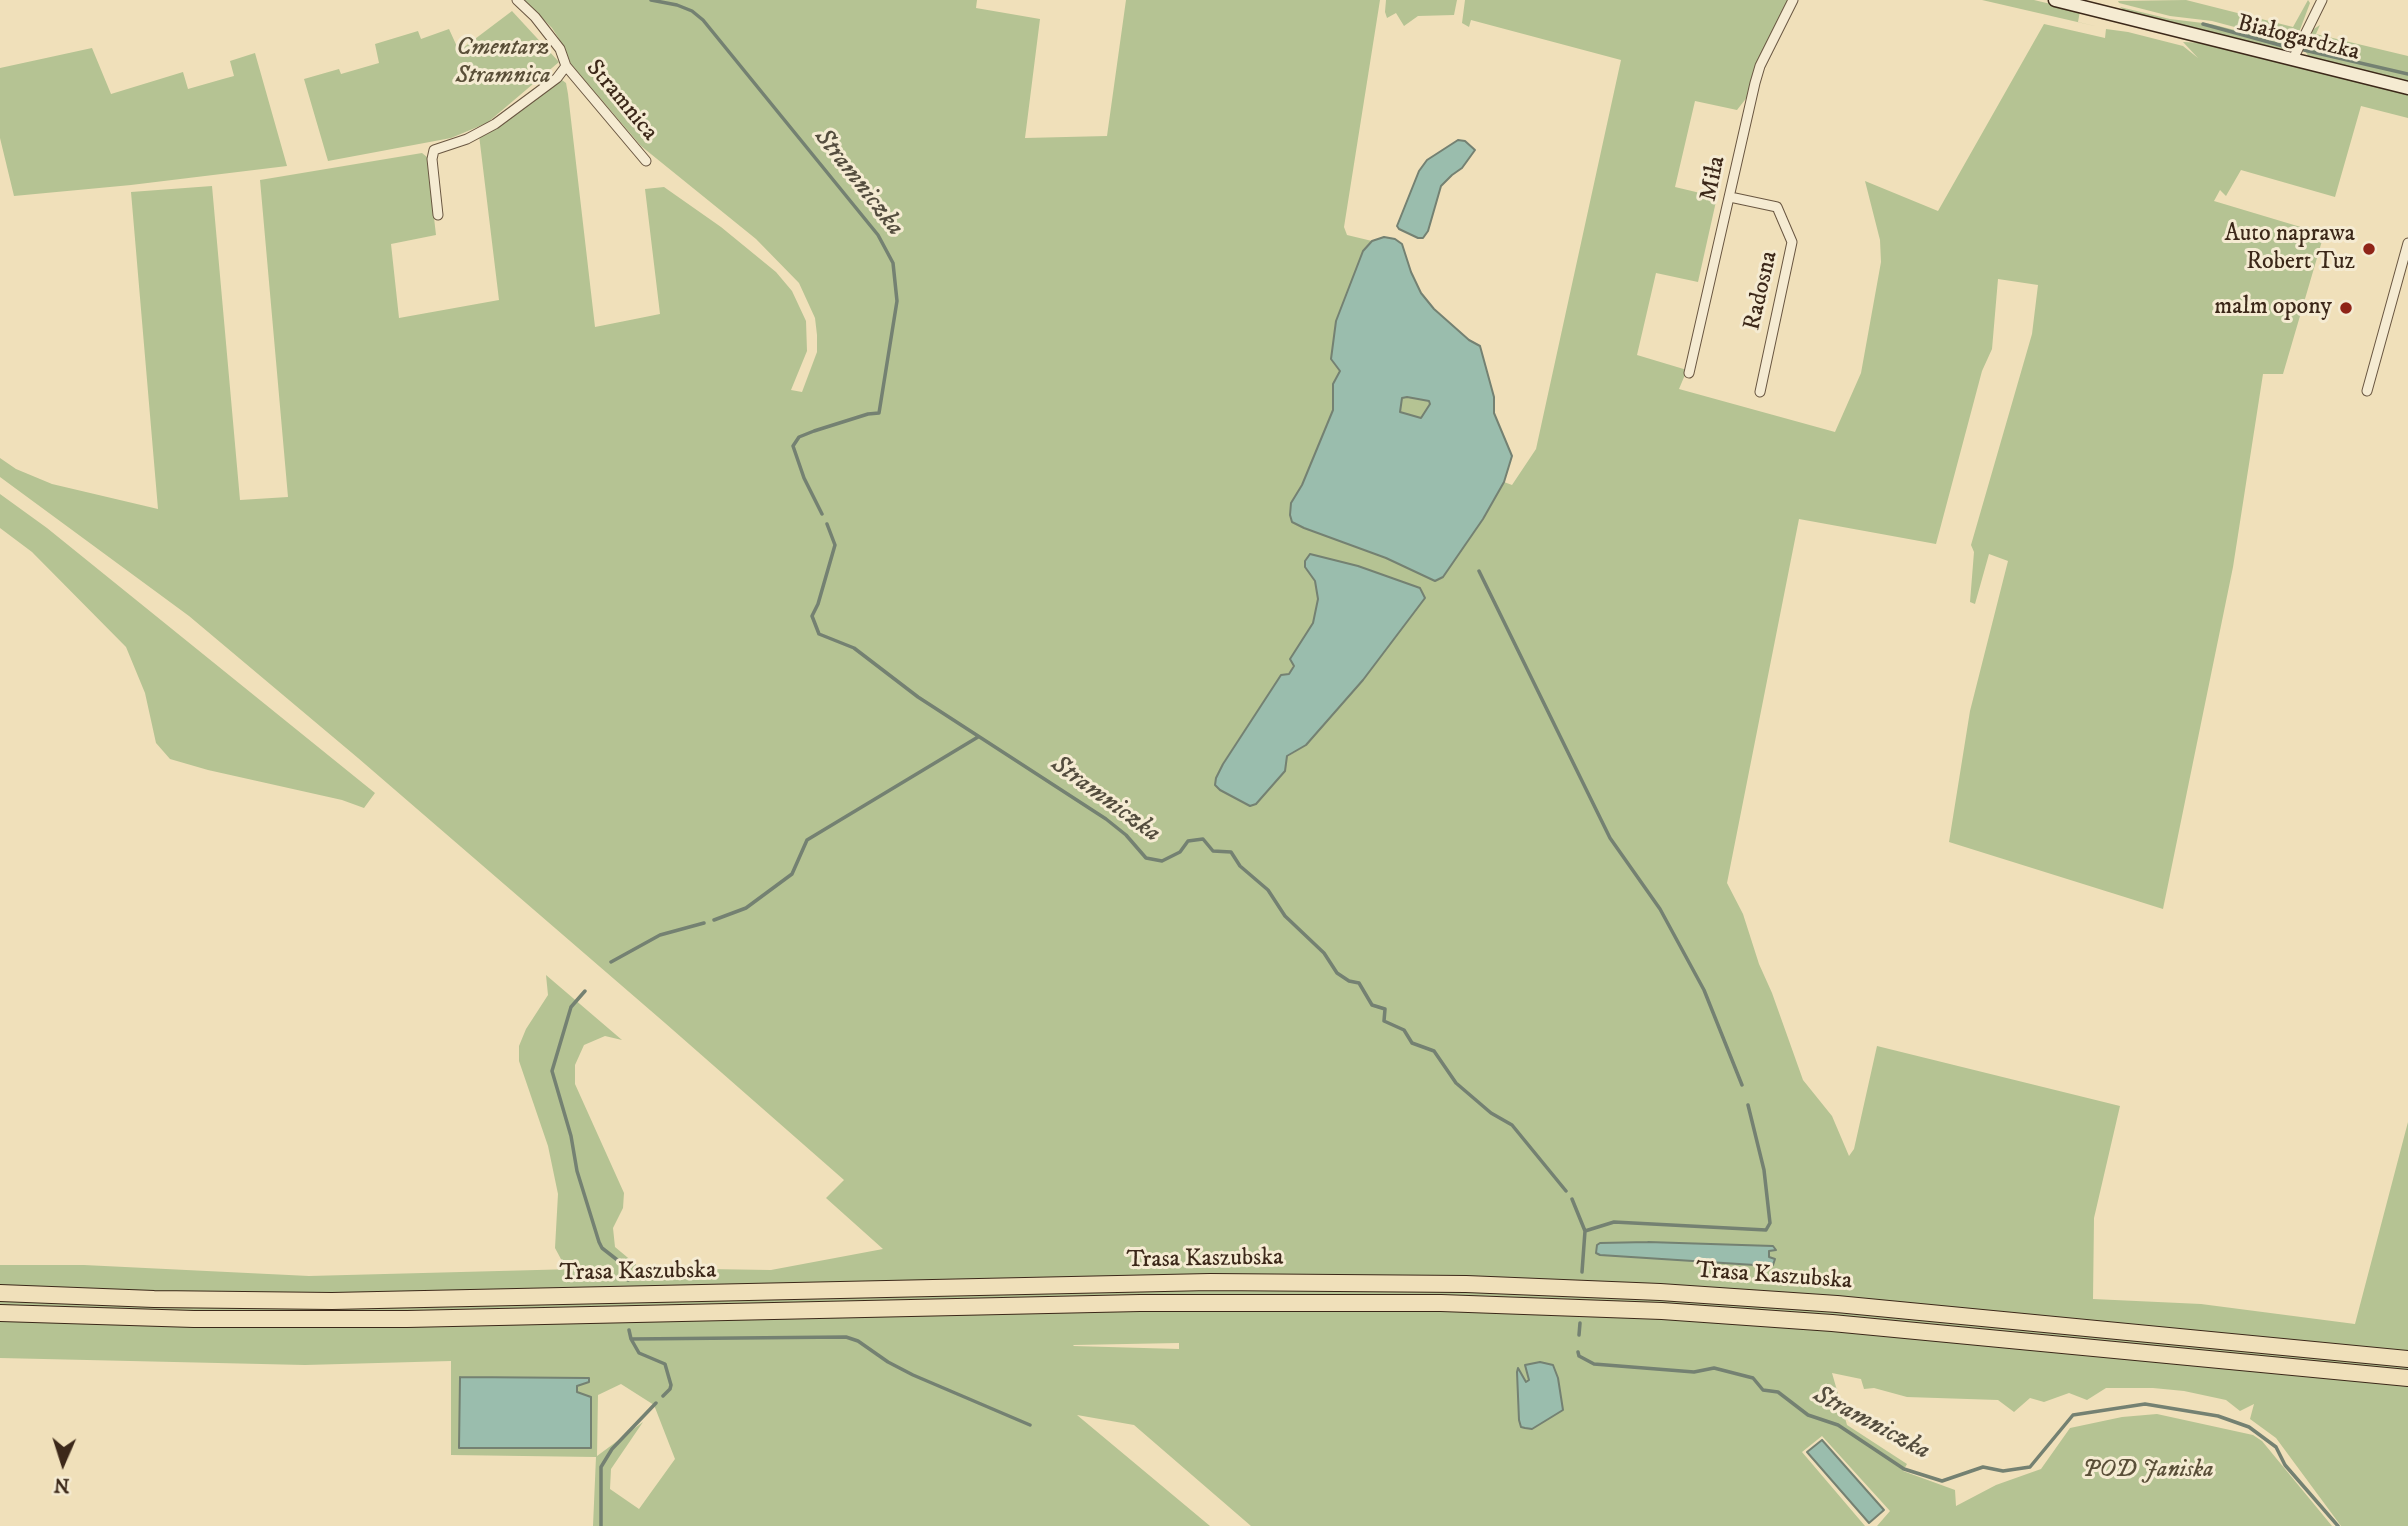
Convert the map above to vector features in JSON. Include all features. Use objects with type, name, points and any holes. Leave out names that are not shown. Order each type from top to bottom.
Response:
[{"type":"highway","name":"Trasa Kaszubska","points":[[0,1293],[154,1299],[345,1301],[1210,1282],[1466,1284],[1634,1290],[1837,1304],[2408,1359]]},
{"type":"highway","name":"Trasa Kaszubska","points":[[0,1313],[180,1319],[407,1320],[1140,1303],[1441,1303],[1648,1310],[1832,1323],[2408,1378]]},
{"type":"main road","name":"Białogardzka","points":[[2055,0],[2408,88]]},
{"type":"street","name":"Stramnica","points":[[517,0],[535,17],[560,50],[566,65],[646,161]]},
{"type":"street","name":"Miła","points":[[1689,373],[1760,66],[1793,0]]},
{"type":"street","points":[[2293,59],[2322,0]]},
{"type":"street","name":"Stramnica","points":[[438,215],[432,159],[434,150],[467,139],[495,124],[557,78],[566,65]]},
{"type":"street","name":"Radosna","points":[[1730,197],[1777,207],[1792,242],[1760,391]]},
{"type":"street","points":[[2367,391],[2408,243]]},
{"type":"green space","name":"POD Janiska","points":[[524,0],[977,0],[976,8],[1040,19],[1025,138],[1107,136],[1126,0],[1380,0],[1344,227],[1347,235],[1372,241],[1363,251],[1336,321],[1331,358],[1340,371],[1333,384],[1333,410],[1302,485],[1291,503],[1292,522],[1386,558],[1435,581],[1443,577],[1483,519],[1504,482],[1512,485],[1536,449],[1621,60],[1471,20],[1469,27],[1462,23],[1465,0],[1788,0],[1756,64],[1748,96],[1737,110],[1695,101],[1675,187],[1717,197],[1698,282],[1656,273],[1637,355],[1687,370],[1679,389],[1835,432],[1861,373],[1881,262],[1880,240],[1865,181],[1938,211],[2044,24],[2105,38],[2106,29],[2128,32],[2183,46],[2198,58],[2183,42],[2206,43],[2408,93],[2408,118],[2361,106],[2335,197],[2241,170],[2226,196],[2220,190],[2214,201],[2324,234],[2283,374],[2263,374],[2233,567],[2163,909],[1949,842],[1970,711],[2008,561],[1989,554],[1975,604],[1970,602],[1974,552],[1971,545],[2032,334],[2038,285],[1998,279],[1992,349],[1982,371],[1936,544],[1799,519],[1727,883],[1743,914],[1803,1080],[1832,1116],[1849,1156],[1854,1149],[1877,1046],[2120,1106],[2094,1218],[2093,1299],[2201,1304],[2355,1324],[2408,1122],[2408,1526],[2341,1526],[2276,1438],[2250,1419],[2254,1404],[2240,1411],[2226,1400],[2184,1391],[2106,1388],[2087,1400],[2069,1393],[2044,1402],[2030,1398],[2014,1412],[1998,1400],[1907,1397],[1874,1388],[1864,1389],[1861,1379],[1832,1373],[1847,1425],[1907,1464],[1903,1471],[1955,1490],[1956,1506],[1996,1485],[2041,1469],[2070,1428],[2122,1417],[2157,1414],[2253,1435],[2262,1441],[2332,1526],[1877,1526],[1890,1511],[1822,1436],[1802,1452],[1865,1526],[1251,1526],[1134,1425],[1077,1415],[1210,1526],[593,1526],[596,1457],[451,1455],[451,1361],[305,1365],[0,1358],[0,1265],[84,1265],[309,1276],[575,1269],[562,1261],[555,1248],[558,1194],[548,1146],[519,1061],[519,1046],[526,1029],[548,995],[546,975],[622,1040],[605,1036],[584,1045],[575,1065],[575,1084],[624,1193],[623,1208],[613,1228],[615,1247],[640,1268],[771,1270],[883,1249],[826,1198],[844,1180],[665,1023],[189,616],[0,477],[0,458],[16,469],[52,484],[158,509],[131,192],[212,186],[240,500],[288,497],[260,180],[422,153],[427,157],[436,235],[391,244],[399,318],[499,300],[479,135],[562,80],[566,83],[568,94],[595,327],[660,314],[645,189],[664,187],[721,227],[776,272],[792,291],[806,321],[807,351],[791,390],[802,392],[817,352],[817,335],[815,318],[799,283],[756,239],[641,146],[571,64],[552,28]],"holes":[[[1311,554],[1358,566],[1421,588],[1425,598],[1363,680],[1306,745],[1287,757],[1245,804],[1220,790],[1216,778],[1281,675],[1289,674],[1313,623],[1318,600],[1315,581],[1305,567],[1305,560]],[[1179,1343],[1179,1349],[1073,1346]],[[621,1384],[654,1405],[675,1459],[639,1509],[610,1489],[611,1469],[643,1422],[597,1456],[598,1395]]]},
{"type":"green space","points":[[1386,0],[1457,0],[1454,15],[1418,16],[1404,26],[1396,13],[1387,18]]},
{"type":"green space","points":[[1982,0],[2034,0],[2080,11],[2078,22],[2099,27]]},
{"type":"green space","points":[[2186,0],[2293,27],[2308,0],[2310,3],[2295,43],[2212,21],[2170,16],[2118,1]]},
{"type":"green space","points":[[2120,7],[2170,19],[2211,24],[2294,45],[2281,51],[2126,12]]},
{"type":"green space","name":"Cmentarz Stramnica","points":[[512,11],[559,62],[487,123],[451,138],[328,161],[304,79],[339,69],[341,74],[379,63],[375,44],[418,31],[421,39],[449,29],[459,51]]},
{"type":"green space","points":[[2320,25],[2316,34],[2408,56],[2408,82],[2309,57],[2303,48],[2309,32]]},
{"type":"green space","points":[[92,48],[111,94],[183,72],[188,89],[234,76],[230,61],[255,53],[287,166],[14,196],[0,138],[0,68]]},
{"type":"green space","points":[[1402,398],[1429,401],[1430,404],[1421,418],[1400,412]]},
{"type":"green space","points":[[0,494],[47,528],[375,793],[364,808],[342,800],[170,759],[156,743],[145,693],[126,647],[32,552],[0,528]]},
{"type":"shaded area","points":[[1458,140],[1465,141],[1475,150],[1462,168],[1441,186],[1428,231],[1423,238],[1418,238],[1399,229],[1397,226],[1419,171],[1427,160]]},
{"type":"shaded area","points":[[1384,237],[1395,239],[1402,244],[1421,293],[1434,309],[1469,340],[1480,346],[1494,397],[1494,413],[1512,456],[1504,482],[1483,519],[1443,577],[1435,581],[1386,558],[1304,528],[1292,522],[1290,515],[1291,503],[1302,485],[1333,410],[1333,384],[1340,371],[1331,359],[1336,321],[1363,251],[1372,241]],"holes":[[[1402,398],[1429,401],[1430,404],[1421,418],[1400,412]]]},
{"type":"shaded area","points":[[1310,554],[1358,566],[1420,588],[1425,598],[1363,680],[1306,745],[1287,756],[1285,771],[1256,804],[1250,806],[1220,790],[1215,785],[1216,778],[1281,675],[1289,674],[1294,666],[1290,659],[1313,623],[1318,599],[1315,581],[1305,567],[1305,561]]},
{"type":"shaded area","points":[[1600,1243],[1773,1246],[1776,1250],[1769,1251],[1769,1257],[1775,1259],[1770,1266],[1596,1253]]},
{"type":"shaded area","points":[[1540,1362],[1553,1365],[1563,1410],[1532,1429],[1521,1427],[1518,1368],[1526,1382],[1529,1380],[1525,1365]]},
{"type":"shaded area","points":[[460,1377],[589,1378],[589,1382],[577,1386],[577,1392],[591,1397],[591,1448],[459,1448]]},
{"type":"shaded area","points":[[1822,1440],[1884,1510],[1869,1523],[1807,1452]]},
{"type":"waterway","name":"Stramniczka","points":[[651,0],[677,5],[692,11],[703,20],[878,235],[893,263],[897,301],[879,413],[814,431],[799,437],[793,446],[804,478],[822,514]]},
{"type":"waterway","points":[[2203,24],[2287,47]]},
{"type":"waterway","points":[[2304,50],[2408,74]]},
{"type":"waterway","name":"Stramniczka","points":[[827,524],[835,545],[812,616],[819,634],[854,648],[918,697],[1106,819],[1126,835],[1146,858],[1162,861],[1180,852],[1188,841],[1203,839],[1213,851],[1231,852],[1240,866],[1268,890],[1285,916],[1324,953],[1337,973],[1349,981],[1359,983],[1372,1005],[1385,1009],[1384,1021],[1404,1030],[1412,1043],[1434,1051],[1456,1083],[1491,1113],[1512,1125],[1566,1191]]},
{"type":"waterway","points":[[1479,571],[1610,838],[1660,909],[1704,990],[1742,1085]]},
{"type":"waterway","points":[[714,920],[746,908],[792,874],[807,840],[978,737]]},
{"type":"waterway","points":[[611,962],[660,935],[704,923]]},
{"type":"waterway","points":[[585,991],[571,1007],[552,1071],[571,1136],[577,1171],[599,1242],[602,1248],[625,1266],[628,1280]]},
{"type":"waterway","points":[[1585,1231],[1614,1222],[1766,1230],[1770,1223],[1764,1170],[1748,1105]]},
{"type":"waterway","name":"Stramniczka","points":[[1572,1199],[1585,1231],[1582,1272]]},
{"type":"waterway","name":"Stramniczka","points":[[1579,1335],[1580,1323]]},
{"type":"waterway","points":[[629,1330],[639,1353],[665,1364],[671,1385],[663,1396]]},
{"type":"waterway","points":[[631,1339],[846,1337],[858,1341],[913,1375],[1030,1425]]},
{"type":"waterway","name":"Stramniczka","points":[[1578,1352],[1579,1356],[1594,1364],[1694,1372],[1714,1368],[1753,1378],[1763,1390],[1778,1392],[1808,1415],[1838,1425],[1904,1469],[1942,1481],[1983,1467],[2003,1471],[2030,1467],[2073,1415],[2145,1404],[2218,1416],[2249,1427],[2276,1447],[2285,1465],[2338,1526]]},
{"type":"waterway","points":[[601,1526],[601,1467],[612,1449],[656,1403]]},
{"type":"place","name":"Auto naprawa Robert Tuz","points":[[2369,249]]},
{"type":"place","name":"malm opony","points":[[2346,308]]}]
